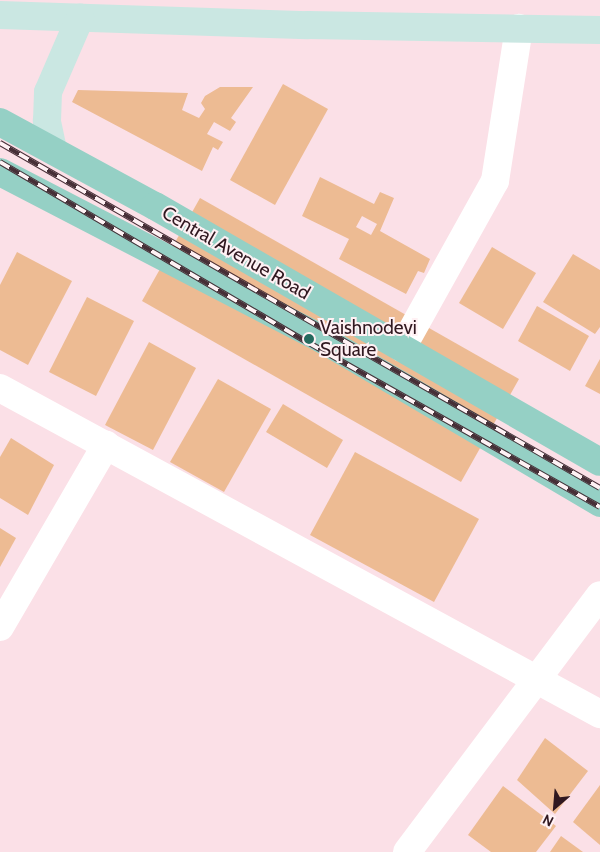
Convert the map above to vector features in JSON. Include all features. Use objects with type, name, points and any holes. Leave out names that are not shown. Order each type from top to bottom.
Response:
[{"type":"main road","points":[[0,15],[600,30]]},
{"type":"main road","points":[[53,150],[47,121],[48,92],[80,18]]},
{"type":"main road","name":"Central Avenue Road","points":[[0,122],[53,150],[600,462]]},
{"type":"main road","points":[[0,172],[322,339],[600,503]]},
{"type":"street","points":[[402,348],[495,181],[519,28]]},
{"type":"street","points":[[0,388],[600,714]]},
{"type":"street","points":[[0,627],[106,445]]},
{"type":"street","points":[[407,852],[600,595]]},
{"type":"building","points":[[283,84],[328,109],[275,205],[230,180]]},
{"type":"building","points":[[220,87],[253,87],[231,118],[236,122],[230,131],[214,122],[207,134],[223,142],[218,150],[213,147],[202,171],[72,102],[78,90],[188,93],[182,110],[199,118],[205,109],[201,103],[205,96]]},
{"type":"building","points":[[320,177],[374,204],[380,192],[394,198],[380,231],[430,259],[424,273],[418,271],[406,294],[339,259],[349,239],[302,216]],"holes":[[[362,216],[377,224],[371,235],[356,227]]]},
{"type":"building","points":[[200,198],[519,379],[461,482],[142,301]]},
{"type":"building","points":[[492,247],[536,273],[503,329],[459,303]]},
{"type":"building","points":[[17,252],[72,281],[28,365],[0,350],[0,285]]},
{"type":"building","points":[[573,254],[600,270],[600,327],[595,334],[543,302]]},
{"type":"building","points":[[87,297],[134,321],[96,396],[49,372]]},
{"type":"building","points":[[537,306],[589,336],[570,371],[518,341]]},
{"type":"building","points":[[149,342],[196,368],[153,450],[105,425]]},
{"type":"building","points":[[600,359],[600,394],[585,386]]},
{"type":"building","points":[[218,379],[271,409],[224,492],[170,462]]},
{"type":"building","points":[[283,404],[343,440],[327,468],[266,432]]},
{"type":"building","points":[[11,438],[54,465],[28,515],[0,498],[0,457]]},
{"type":"building","points":[[355,452],[479,519],[434,602],[310,535]]},
{"type":"building","points":[[0,528],[16,538],[0,567]]},
{"type":"building","points":[[545,738],[588,771],[555,814],[517,780]]},
{"type":"building","points":[[600,785],[600,845],[573,822]]},
{"type":"building","points":[[503,786],[556,826],[536,852],[491,852],[468,835]]},
{"type":"building","points":[[561,836],[583,852],[550,852]]},
{"type":"railway","points":[[0,143],[600,488]]},
{"type":"railway","points":[[0,162],[309,343],[600,507]]},
{"type":"place","name":"Vaishnodevi Square","points":[[309,339]]}]
